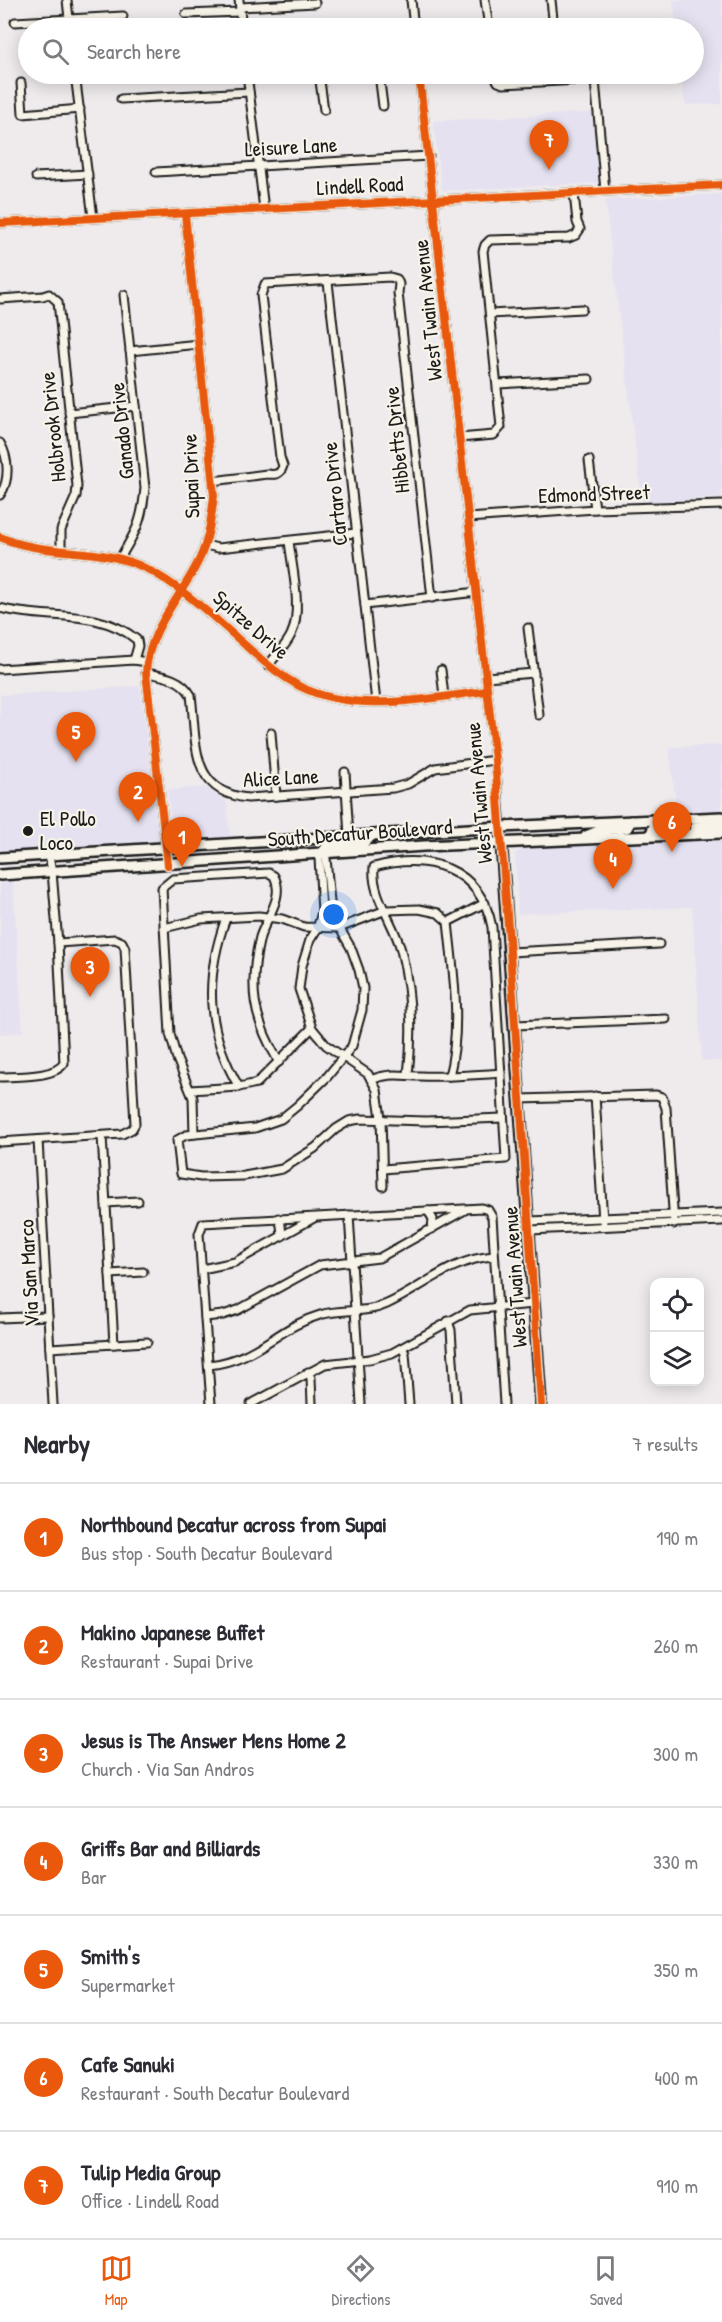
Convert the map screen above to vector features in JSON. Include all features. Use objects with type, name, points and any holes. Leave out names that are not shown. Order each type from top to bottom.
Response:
[{"type":"main road","name":"South Decatur Boulevard","points":[[0,858],[501,827],[722,817]]},
{"type":"main road","points":[[650,836],[653,828],[667,827],[678,819]]},
{"type":"main road","points":[[579,839],[601,830],[627,828],[631,821]]},
{"type":"main road","points":[[693,834],[695,826],[722,825]]},
{"type":"main road","name":"West Twain Avenue","points":[[501,827],[541,1404]]},
{"type":"main road","name":"South Decatur Boulevard","points":[[0,875],[502,842],[722,832]]},
{"type":"main road","points":[[322,853],[327,846],[363,843],[373,835]]},
{"type":"street","points":[[67,0],[69,18]]},
{"type":"street","points":[[411,0],[413,18]]},
{"type":"street","points":[[485,0],[488,18]]},
{"type":"street","points":[[551,0],[553,18]]},
{"type":"street","points":[[186,14],[240,6],[315,3]]},
{"type":"street","points":[[87,18],[123,16]]},
{"type":"street","points":[[21,84],[23,114],[80,109]]},
{"type":"street","points":[[76,84],[93,218]]},
{"type":"street","points":[[248,84],[264,209]]},
{"type":"street","points":[[320,84],[324,110]]},
{"type":"street","points":[[380,84],[383,106]]},
{"type":"street","name":"West Twain Avenue","points":[[420,84],[501,827]]},
{"type":"street","points":[[595,84],[605,191]]},
{"type":"street","points":[[121,99],[249,92]]},
{"type":"street","name":"Leisure Lane","points":[[156,172],[429,156]]},
{"type":"street","points":[[36,177],[88,174]]},
{"type":"street","name":"Lindell Road","points":[[0,223],[722,185]]},
{"type":"street","points":[[459,438],[489,437],[499,432],[502,422],[483,251],[485,245],[490,240],[569,238],[576,235],[580,229],[577,222],[574,193]]},
{"type":"street","name":"Supai Drive","points":[[168,865],[146,673],[147,660],[156,633],[199,561],[210,528],[214,496],[185,214]]},
{"type":"street","name":"Hibbetts Drive","points":[[328,282],[390,277],[397,279],[432,598]]},
{"type":"street","points":[[213,481],[274,475],[280,472],[283,466],[280,457],[261,295],[263,287],[269,283],[328,282]]},
{"type":"street","name":"Cartaro Drive","points":[[328,282],[376,702]]},
{"type":"street","name":"Holbrook Drive","points":[[0,298],[49,294],[58,302],[76,496],[61,530],[61,551]]},
{"type":"street","name":"Ganado Drive","points":[[120,558],[138,529],[145,488],[124,295]]},
{"type":"street","points":[[490,314],[582,309]]},
{"type":"street","points":[[130,351],[199,344]]},
{"type":"street","points":[[498,384],[589,379]]},
{"type":"street","points":[[69,413],[136,406]]},
{"type":"street","points":[[0,443],[5,454],[7,480],[6,487],[0,495]]},
{"type":"street","points":[[589,460],[595,509]]},
{"type":"street","name":"Edmond Street","points":[[468,518],[595,509],[722,505]]},
{"type":"street","points":[[205,545],[218,548],[356,533]]},
{"type":"street","name":"Spitze Drive","points":[[0,537],[28,548],[92,552],[120,558],[146,568],[181,590],[268,666],[301,687],[320,694],[354,701],[376,702],[487,691]]},
{"type":"street","points":[[268,666],[290,638],[296,623],[297,611],[289,541]]},
{"type":"street","points":[[365,605],[477,592]]},
{"type":"street","points":[[0,608],[36,615],[89,617],[108,622],[137,640],[135,658]]},
{"type":"street","points":[[528,628],[539,715]]},
{"type":"street","points":[[0,669],[135,658],[147,660]]},
{"type":"street","points":[[441,670],[444,696]]},
{"type":"street","name":"Alice Lane","points":[[146,673],[178,681],[187,690],[190,695],[200,766],[211,785],[220,792],[234,797],[393,788],[408,784],[435,768],[495,760]]},
{"type":"street","points":[[486,677],[534,673]]},
{"type":"street","points":[[271,733],[276,796]]},
{"type":"street","points":[[345,772],[349,836]]},
{"type":"street","points":[[383,1186],[381,1118],[377,1090],[368,1074],[345,1057],[326,1045],[312,1028],[299,989],[302,966],[322,912],[319,858],[322,853],[326,858],[332,913],[351,948],[363,988],[362,1010],[352,1046],[345,1057],[297,1107],[281,1119],[255,1128],[186,1134],[177,1140],[181,1174],[201,1177],[244,1176],[282,1169],[315,1148],[336,1129],[349,1121],[381,1118],[426,1121],[504,1118]]},
{"type":"street","points":[[0,1077],[51,1073],[61,1068],[64,1057],[58,943],[49,855]]},
{"type":"street","points":[[383,1168],[506,1159],[492,927],[485,903],[474,885],[458,872],[447,867],[435,864],[388,863],[374,867],[373,877],[401,949],[410,1012],[408,1075]]},
{"type":"street","points":[[194,1134],[193,1098],[177,1059],[170,1034],[162,888],[166,883],[173,879],[269,873],[277,880],[277,893],[261,936],[253,977],[255,1010],[264,1038],[279,1062]]},
{"type":"street","points":[[448,922],[485,903]]},
{"type":"street","points":[[164,928],[201,919],[269,917],[317,929],[339,928],[386,910],[419,909],[438,913],[448,922],[456,1039],[449,1076]]},
{"type":"street","points":[[225,918],[216,945],[213,966],[212,1018],[230,1072],[239,1087]]},
{"type":"street","points":[[0,1142],[122,1134],[132,1130],[136,1118],[125,948],[122,942],[115,939],[58,943]]},
{"type":"street","points":[[510,952],[659,944]]},
{"type":"street","points":[[515,1025],[666,1019]]},
{"type":"street","points":[[190,1090],[239,1087],[257,1083],[312,1028]]},
{"type":"street","points":[[371,1080],[381,1075],[449,1076],[501,1073]]},
{"type":"street","points":[[520,1099],[656,1095],[662,1097],[666,1108],[673,1220]]},
{"type":"street","points":[[595,1096],[603,1226]]},
{"type":"street","points":[[102,1136],[114,1344]]},
{"type":"street","name":"Via San Marco","points":[[38,1140],[53,1404]]},
{"type":"street","points":[[106,1203],[138,1201]]},
{"type":"street","points":[[205,1317],[238,1310],[320,1265],[380,1258],[467,1209]]},
{"type":"street","points":[[211,1404],[199,1234],[203,1223],[486,1209],[491,1213],[504,1404]]},
{"type":"street","points":[[428,1211],[433,1219],[432,1229]]},
{"type":"street","points":[[529,1226],[603,1226],[722,1214]]},
{"type":"street","points":[[349,1215],[361,1404]]},
{"type":"street","points":[[202,1269],[235,1262],[316,1216]]},
{"type":"street","points":[[278,1218],[282,1236]]},
{"type":"street","points":[[529,1226],[603,1218],[722,1221]]},
{"type":"street","points":[[209,1365],[238,1360],[314,1317],[328,1312],[375,1308],[389,1303],[463,1261],[494,1256]]},
{"type":"street","points":[[110,1274],[142,1272]]},
{"type":"street","points":[[251,1404],[264,1401],[308,1372],[325,1364],[384,1356],[470,1310],[534,1304]]},
{"type":"street","points":[[0,1318],[48,1316]]},
{"type":"street","points":[[448,1321],[451,1330],[456,1404]]},
{"type":"street","points":[[50,1348],[147,1342]]},
{"type":"street","points":[[402,1348],[405,1353],[409,1404]]},
{"type":"street","points":[[308,1372],[311,1378],[312,1404]]},
{"type":"shaded area","points":[[673,0],[722,0],[722,104],[685,105],[682,84],[704,84],[704,18],[675,18]]},
{"type":"shaded area","points":[[592,112],[599,183],[442,191],[433,121]]},
{"type":"shaded area","points":[[722,194],[722,498],[642,502],[605,200]]},
{"type":"shaded area","points":[[140,686],[157,840],[154,843],[0,853],[0,695]]},
{"type":"shaded area","points":[[722,745],[722,811],[677,813],[669,747]]},
{"type":"shaded area","points":[[206,787],[227,802],[230,836],[178,840],[173,834],[167,790]]},
{"type":"shaded area","points":[[722,840],[722,1061],[702,1061],[692,907],[518,914],[515,854],[524,848]]},
{"type":"shaded area","points":[[0,882],[13,882],[23,1032],[0,1034]]},
{"type":"cycle path","points":[[420,84],[495,760],[541,1404]]},
{"type":"cycle path","points":[[0,223],[722,185]]},
{"type":"cycle path","points":[[168,865],[146,673],[148,657],[159,628],[192,574],[202,552],[209,529],[214,496],[185,214]]},
{"type":"cycle path","points":[[0,537],[36,547],[110,556],[145,568],[185,593],[278,672],[299,686],[321,695],[344,700],[392,702],[487,691]]},
{"type":"place","name":"Tulip Media Group","points":[[549,170]]},
{"type":"place","name":"Smith's","points":[[76,762]]},
{"type":"place","name":"Makino Japanese Buffet","points":[[138,822]]},
{"type":"place","name":"El Pollo Loco","points":[[28,831]]},
{"type":"place","name":"Cafe Sanuki","points":[[672,852]]},
{"type":"place","name":"Northbound Decatur across from Supai","points":[[182,867]]},
{"type":"place","name":"Griffs Bar and Billiards","points":[[613,889]]},
{"type":"place","name":"Jesus is The Answer Mens Home 2","points":[[90,997]]}]
